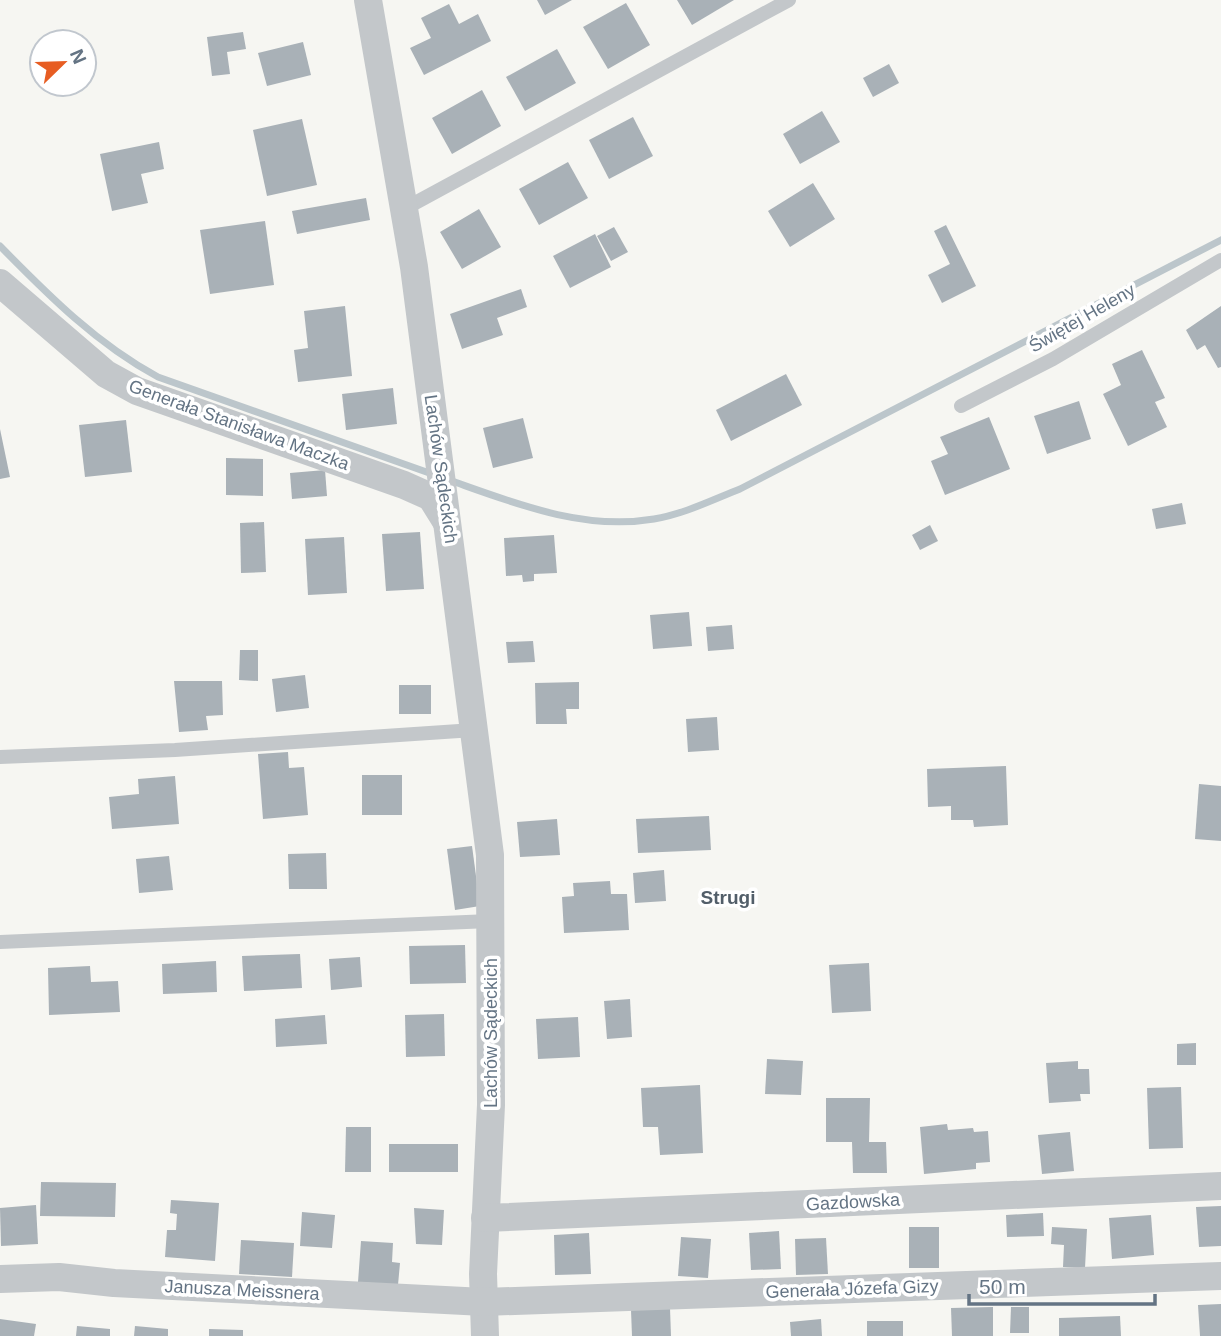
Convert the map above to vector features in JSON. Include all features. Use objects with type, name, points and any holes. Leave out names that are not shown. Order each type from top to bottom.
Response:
[{"type":"street","name":"Lachów Sądeckich","points":[[368,0],[404,209],[447,513],[490,855],[491,1105],[485,1219],[485,1336]]},
{"type":"street","name":"Generała Stanisława Maczka","points":[[0,283],[106,374],[137,391],[431,496],[447,513]]},
{"type":"street","name":"Gazdowska","points":[[485,1219],[1221,1186]]},
{"type":"street","name":"Generała Józefa Gizy","points":[[484,1302],[1221,1276]]},
{"type":"street","name":"Janusza Meissnera","points":[[0,1279],[60,1277],[114,1283],[484,1302]]},
{"type":"lane","points":[[404,209],[789,0]]},
{"type":"lane","name":"Świętej Heleny","points":[[961,406],[1053,359],[1221,260]]},
{"type":"lane","points":[[0,757],[175,750],[474,730]]},
{"type":"lane","points":[[0,942],[490,921]]},
{"type":"building","points":[[537,0],[572,0],[545,15]]},
{"type":"building","points":[[677,0],[734,0],[692,25]]},
{"type":"building","points":[[626,3],[650,45],[608,69],[583,27]]},
{"type":"building","points":[[449,4],[459,24],[478,14],[491,41],[424,75],[410,48],[431,38],[421,18]]},
{"type":"building","points":[[243,32],[246,49],[227,52],[230,74],[212,76],[207,37]]},
{"type":"building","points":[[303,42],[311,75],[267,86],[258,53]]},
{"type":"building","points":[[557,49],[576,83],[525,111],[506,77]]},
{"type":"building","points":[[889,64],[899,83],[873,97],[863,78]]},
{"type":"building","points":[[482,90],[501,126],[452,154],[432,118]]},
{"type":"building","points":[[822,111],[840,142],[800,164],[783,134]]},
{"type":"building","points":[[633,117],[653,156],[609,179],[589,140]]},
{"type":"building","points":[[302,119],[317,185],[267,196],[253,130]]},
{"type":"building","points":[[159,142],[164,169],[141,174],[148,203],[112,211],[100,154]]},
{"type":"building","points":[[568,162],[588,198],[539,225],[519,189]]},
{"type":"building","points":[[813,183],[835,219],[790,247],[768,211]]},
{"type":"building","points":[[366,198],[370,220],[297,234],[292,211]]},
{"type":"building","points":[[479,209],[501,247],[462,269],[440,232]]},
{"type":"building","points":[[265,221],[274,285],[210,294],[200,230]]},
{"type":"building","points":[[946,225],[976,286],[942,303],[928,275],[950,264],[934,231]]},
{"type":"building","points":[[614,227],[628,252],[611,261],[597,236]]},
{"type":"building","points":[[595,234],[611,267],[570,288],[553,256]]},
{"type":"building","points":[[521,289],[527,307],[497,318],[503,335],[462,349],[450,314]]},
{"type":"building","points":[[345,306],[352,376],[298,382],[294,350],[308,348],[304,311]]},
{"type":"building","points":[[1221,306],[1221,367],[1218,368],[1205,345],[1197,350],[1186,330]]},
{"type":"building","points":[[1142,350],[1165,398],[1155,402],[1167,427],[1128,446],[1103,394],[1121,385],[1112,364]]},
{"type":"building","points":[[786,374],[802,405],[731,441],[716,410]]},
{"type":"building","points":[[393,388],[397,424],[346,430],[342,394]]},
{"type":"building","points":[[1079,401],[1091,439],[1047,454],[1034,416]]},
{"type":"building","points":[[989,417],[1010,469],[945,495],[931,461],[948,454],[940,437]]},
{"type":"building","points":[[523,418],[533,458],[493,468],[483,428]]},
{"type":"building","points":[[126,420],[132,472],[85,477],[79,425]]},
{"type":"building","points":[[0,429],[10,477],[0,479]]},
{"type":"building","points":[[226,458],[263,459],[263,496],[226,495]]},
{"type":"building","points":[[325,470],[327,496],[292,499],[290,473]]},
{"type":"building","points":[[1182,503],[1186,524],[1156,529],[1152,509]]},
{"type":"building","points":[[264,522],[266,572],[241,573],[240,523]]},
{"type":"building","points":[[930,525],[938,541],[920,550],[912,535]]},
{"type":"building","points":[[420,532],[424,589],[386,591],[382,534]]},
{"type":"building","points":[[554,535],[557,573],[534,574],[534,581],[523,582],[522,575],[506,576],[504,538]]},
{"type":"building","points":[[344,537],[347,593],[308,595],[305,539]]},
{"type":"building","points":[[689,612],[692,646],[653,649],[650,615]]},
{"type":"building","points":[[732,625],[734,649],[708,651],[706,627]]},
{"type":"building","points":[[533,641],[535,662],[508,663],[506,642]]},
{"type":"building","points":[[240,650],[258,650],[258,681],[239,680]]},
{"type":"building","points":[[305,675],[309,708],[276,712],[272,679]]},
{"type":"building","points":[[174,681],[222,681],[223,715],[206,716],[208,730],[179,732]]},
{"type":"building","points":[[579,682],[579,709],[566,709],[567,724],[536,724],[535,683]]},
{"type":"building","points":[[399,685],[431,685],[431,714],[399,714]]},
{"type":"building","points":[[717,717],[719,750],[688,752],[686,719]]},
{"type":"building","points":[[288,752],[289,768],[304,767],[308,815],[263,819],[258,754]]},
{"type":"building","points":[[1006,766],[1008,825],[974,827],[973,820],[951,820],[951,806],[928,807],[927,769]]},
{"type":"building","points":[[362,775],[402,775],[402,815],[362,815]]},
{"type":"building","points":[[175,776],[179,824],[112,829],[109,797],[139,794],[138,779]]},
{"type":"building","points":[[1199,784],[1221,786],[1221,841],[1195,839]]},
{"type":"building","points":[[709,816],[711,850],[638,853],[636,819]]},
{"type":"building","points":[[557,819],[560,855],[520,857],[517,822]]},
{"type":"building","points":[[472,846],[480,906],[455,910],[447,849]]},
{"type":"building","points":[[326,853],[327,889],[289,889],[288,854]]},
{"type":"building","points":[[169,856],[173,890],[139,893],[136,859]]},
{"type":"building","points":[[664,870],[666,901],[635,903],[633,873]]},
{"type":"building","points":[[610,881],[611,894],[627,894],[629,930],[564,933],[562,897],[574,896],[573,883]]},
{"type":"building","points":[[465,945],[466,983],[410,984],[409,946]]},
{"type":"building","points":[[300,954],[302,988],[244,991],[242,956]]},
{"type":"building","points":[[360,957],[362,987],[331,990],[329,959]]},
{"type":"building","points":[[216,961],[217,992],[163,994],[162,964]]},
{"type":"building","points":[[869,963],[871,1011],[832,1013],[829,965]]},
{"type":"building","points":[[90,966],[91,982],[118,981],[120,1012],[49,1015],[48,968]]},
{"type":"building","points":[[630,999],[632,1037],[607,1039],[604,1001]]},
{"type":"building","points":[[444,1014],[445,1056],[406,1057],[405,1015]]},
{"type":"building","points":[[325,1015],[327,1044],[276,1047],[275,1019]]},
{"type":"building","points":[[578,1017],[580,1057],[538,1059],[536,1019]]},
{"type":"building","points":[[1196,1043],[1196,1065],[1177,1065],[1177,1044]]},
{"type":"building","points":[[767,1059],[803,1061],[801,1095],[765,1094]]},
{"type":"building","points":[[1078,1061],[1078,1069],[1089,1069],[1090,1094],[1080,1094],[1081,1101],[1049,1103],[1046,1063]]},
{"type":"building","points":[[700,1085],[703,1153],[660,1155],[658,1127],[643,1127],[641,1088]]},
{"type":"building","points":[[1181,1087],[1183,1148],[1149,1149],[1147,1088]]},
{"type":"building","points":[[826,1098],[870,1098],[869,1142],[886,1142],[887,1173],[853,1173],[852,1142],[826,1142]]},
{"type":"building","points":[[947,1124],[948,1130],[973,1128],[974,1132],[988,1131],[990,1162],[976,1163],[976,1169],[924,1174],[920,1127]]},
{"type":"building","points":[[346,1127],[371,1127],[371,1172],[345,1172]]},
{"type":"building","points":[[1070,1132],[1074,1171],[1042,1174],[1038,1135]]},
{"type":"building","points":[[389,1144],[458,1144],[458,1172],[389,1172]]},
{"type":"building","points":[[41,1182],[116,1183],[115,1217],[40,1216]]},
{"type":"building","points":[[171,1200],[219,1203],[215,1261],[165,1257],[167,1230],[176,1230],[177,1214],[170,1213]]},
{"type":"building","points":[[36,1205],[38,1244],[1,1246],[0,1208]]},
{"type":"building","points":[[1221,1206],[1221,1246],[1199,1247],[1196,1207]]},
{"type":"building","points":[[414,1208],[444,1210],[442,1245],[416,1244]]},
{"type":"building","points":[[302,1212],[335,1215],[332,1248],[300,1246]]},
{"type":"building","points":[[1043,1213],[1044,1236],[1007,1237],[1006,1215]]},
{"type":"building","points":[[1151,1215],[1154,1255],[1112,1259],[1109,1218]]},
{"type":"building","points":[[909,1227],[939,1227],[939,1268],[909,1268]]},
{"type":"building","points":[[1052,1227],[1087,1229],[1085,1268],[1063,1267],[1064,1245],[1051,1244]]},
{"type":"building","points":[[779,1231],[781,1269],[751,1270],[749,1233]]},
{"type":"building","points":[[589,1233],[591,1274],[555,1275],[554,1235]]},
{"type":"building","points":[[681,1237],[711,1239],[708,1278],[678,1276]]},
{"type":"building","points":[[826,1238],[828,1274],[796,1275],[795,1239]]},
{"type":"building","points":[[241,1240],[294,1243],[292,1277],[239,1274]]},
{"type":"building","points":[[361,1241],[393,1243],[392,1262],[400,1263],[398,1285],[358,1282]]},
{"type":"building","points":[[1221,1304],[1221,1336],[1200,1336],[1198,1305]]},
{"type":"building","points":[[993,1307],[993,1336],[952,1336],[951,1308]]},
{"type":"building","points":[[1011,1307],[1029,1307],[1029,1333],[1010,1333]]},
{"type":"building","points":[[670,1308],[671,1336],[632,1336],[631,1310]]},
{"type":"building","points":[[1120,1316],[1121,1336],[1059,1336],[1059,1318]]},
{"type":"building","points":[[0,1319],[36,1324],[34,1336],[0,1336]]},
{"type":"building","points":[[821,1319],[822,1336],[791,1336],[790,1322]]},
{"type":"building","points":[[867,1321],[903,1321],[903,1336],[867,1336]]},
{"type":"building","points":[[77,1326],[110,1329],[110,1336],[76,1336]]},
{"type":"building","points":[[135,1326],[168,1329],[168,1336],[134,1336]]},
{"type":"building","points":[[209,1329],[243,1330],[243,1336],[209,1336]]},
{"type":"waterway","points":[[449,480],[524,506],[575,518],[627,522],[676,514],[740,489],[1221,240]]},
{"type":"waterway","points":[[0,246],[55,301],[94,334],[114,350],[158,377],[435,475]]},
{"type":"district","name":"Strugi","points":[[728,897]]}]
